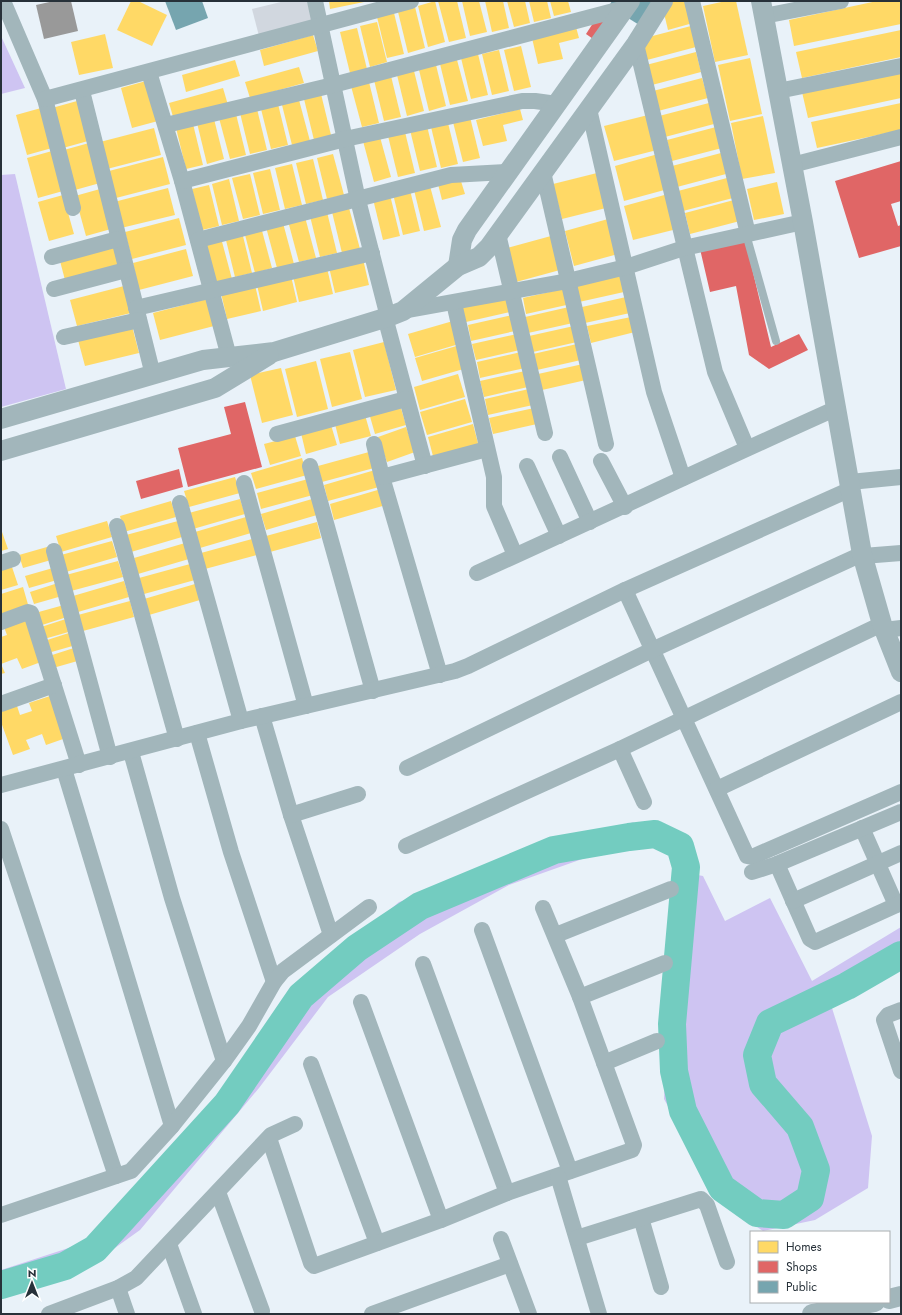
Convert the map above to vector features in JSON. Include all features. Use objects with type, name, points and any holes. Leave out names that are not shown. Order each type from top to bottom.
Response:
[{"type":"street","points":[[3,1],[46,99],[73,208]]},
{"type":"street","points":[[315,1],[358,200],[372,253],[392,315],[406,399],[425,466]]},
{"type":"street","points":[[46,99],[82,91],[411,1]]},
{"type":"street","points":[[392,315],[458,266],[479,257],[498,234],[638,41],[663,1]]},
{"type":"street","points":[[692,1],[747,234]]},
{"type":"street","points":[[841,1],[763,9],[863,555],[889,627],[901,672]]},
{"type":"street","points":[[623,11],[638,41],[684,248],[715,372],[747,448]]},
{"type":"street","points":[[166,125],[333,85],[623,11]]},
{"type":"street","points":[[458,266],[464,235],[506,172],[558,104],[623,11]]},
{"type":"street","points":[[778,91],[901,66]]},
{"type":"street","points":[[149,72],[182,181],[229,357]]},
{"type":"street","points":[[82,91],[118,239],[154,375]]},
{"type":"street","points":[[182,181],[345,139],[529,100],[558,104]]},
{"type":"street","points":[[589,108],[654,392],[684,478]]},
{"type":"street","points":[[792,165],[901,137]]},
{"type":"street","points":[[198,240],[451,175],[506,172]]},
{"type":"street","points":[[543,172],[606,444]]},
{"type":"street","points":[[1,419],[203,360],[274,352],[392,315],[568,281],[626,267],[684,248],[803,222]]},
{"type":"street","points":[[498,234],[545,433]]},
{"type":"street","points":[[52,257],[118,239]]},
{"type":"street","points":[[64,336],[211,290],[372,253]]},
{"type":"street","points":[[54,290],[126,270]]},
{"type":"street","points":[[454,303],[494,477],[494,506],[515,556]]},
{"type":"street","points":[[1,451],[215,388],[274,352]]},
{"type":"street","points":[[277,434],[406,399]]},
{"type":"street","points":[[476,573],[625,507],[747,448],[837,408]]},
{"type":"street","points":[[374,444],[382,478],[440,675]]},
{"type":"street","points":[[382,478],[488,449]]},
{"type":"street","points":[[560,457],[590,522]]},
{"type":"street","points":[[601,461],[625,507]]},
{"type":"street","points":[[310,466],[373,691]]},
{"type":"street","points":[[528,466],[559,536]]},
{"type":"street","points":[[1,785],[131,752],[240,721],[440,675],[468,666],[625,590],[850,485],[901,477]]},
{"type":"street","points":[[244,483],[306,706]]},
{"type":"street","points":[[180,503],[240,721]]},
{"type":"street","points":[[117,526],[177,738]]},
{"type":"street","points":[[54,550],[110,757]]},
{"type":"street","points":[[407,768],[652,650],[863,555],[901,553]]},
{"type":"street","points":[[625,590],[717,789],[745,855],[749,858],[901,792]]},
{"type":"street","points":[[1,622],[28,612],[31,613],[54,685],[72,767],[172,1126]]},
{"type":"street","points":[[406,846],[889,627]]},
{"type":"street","points":[[1,704],[54,685]]},
{"type":"street","points":[[717,789],[901,702]]},
{"type":"street","points":[[262,716],[290,815],[331,935]]},
{"type":"street","points":[[197,733],[231,852],[274,982]]},
{"type":"street","points":[[620,749],[644,802]]},
{"type":"street","points":[[131,752],[172,898],[224,1061]]},
{"type":"street","points":[[290,815],[358,794]]},
{"type":"street","points":[[752,872],[777,864],[901,812]]},
{"type":"street","points":[[777,864],[810,939],[815,942],[898,904],[862,828]]},
{"type":"street","points":[[1,829],[116,1176]]},
{"type":"street","points":[[793,901],[901,853]]},
{"type":"street","points":[[556,935],[671,889]]},
{"type":"street","points":[[1,1215],[131,1171],[172,1126],[224,1061],[249,1026],[274,982],[287,967],[368,907]]},
{"type":"street","points":[[269,1138],[312,1265],[317,1265],[441,1220],[507,1193],[630,1152],[633,1148],[604,1063],[556,935],[543,908]]},
{"type":"street","points":[[482,930],[564,1174],[577,1238],[600,1314]]},
{"type":"street","points":[[580,998],[666,963]]},
{"type":"street","points":[[423,964],[507,1193]]},
{"type":"street","points":[[361,1002],[441,1220]]},
{"type":"street","points":[[901,1010],[888,1015],[884,1020],[901,1071]]},
{"type":"street","points":[[604,1063],[657,1041]]},
{"type":"street","points":[[311,1064],[377,1243]]},
{"type":"street","points":[[55,1313],[118,1288],[136,1278],[274,1133],[295,1124]]},
{"type":"street","points":[[218,1192],[262,1311]]},
{"type":"street","points":[[577,1238],[701,1200],[707,1205],[727,1262]]},
{"type":"street","points":[[641,1218],[661,1287]]},
{"type":"street","points":[[501,1239],[529,1314]]},
{"type":"street","points":[[169,1244],[194,1314]]},
{"type":"street","points":[[372,1314],[510,1264]]},
{"type":"street","points":[[118,1288],[127,1314]]},
{"type":"street","points":[[890,1299],[901,1296]]},
{"type":"street","points":[[812,1314],[870,1303]]},
{"type":"lane","points":[[747,234],[776,341]]},
{"type":"shaded area","points":[[1,36],[25,88],[1,94]]},
{"type":"shaded area","points":[[15,174],[66,389],[1,407],[1,175]]},
{"type":"shaded area","points":[[634,822],[616,847],[509,885],[420,934],[328,997],[259,1088],[140,1230],[87,1268],[1,1297],[1,1270],[90,1241],[187,1134],[236,1069],[307,981],[399,902],[441,889],[567,842]]},
{"type":"shaded area","points":[[676,871],[703,876],[725,921],[770,898],[812,981],[901,927],[901,968],[832,1008],[872,1136],[868,1188],[815,1220],[763,1231],[726,1206],[664,1099],[672,914]]},
{"type":"building: Homes","points":[[131,1],[138,1],[167,15],[152,46],[117,30]]},
{"type":"building: Homes","points":[[329,1],[364,1],[364,2],[330,9]]},
{"type":"building: Homes","points":[[435,1],[445,42],[428,47],[418,6]]},
{"type":"building: Homes","points":[[438,1],[457,1],[466,38],[449,42]]},
{"type":"building: Homes","points":[[462,1],[479,1],[487,32],[470,36]]},
{"type":"building: Homes","points":[[485,1],[503,1],[509,28],[492,32]]},
{"type":"building: Homes","points":[[507,1],[525,1],[530,23],[514,27]]},
{"type":"building: Homes","points":[[529,1],[547,1],[551,18],[534,22]]},
{"type":"building: Homes","points":[[550,1],[568,1],[571,12],[554,16]]},
{"type":"building: Homes","points":[[670,1],[688,1],[693,23],[668,30],[663,9]]},
{"type":"building: Homes","points":[[726,1],[736,1],[748,55],[715,62],[703,6]]},
{"type":"building: Homes","points":[[877,1],[901,1],[901,24],[794,46],[789,20]]},
{"type":"building: Homes","points":[[415,7],[425,48],[408,53],[398,12]]},
{"type":"building: Homes","points":[[394,13],[404,54],[387,58],[377,17]]},
{"type":"building: Homes","points":[[377,22],[387,62],[370,67],[360,26]]},
{"type":"building: Homes","points":[[691,26],[696,47],[647,60],[641,39]]},
{"type":"building: Homes","points":[[576,27],[579,38],[559,43],[563,59],[538,64],[532,38]]},
{"type":"building: Homes","points":[[357,28],[367,69],[350,73],[340,32]]},
{"type":"building: Homes","points":[[901,30],[901,57],[802,78],[796,52]]},
{"type":"building: Homes","points":[[105,34],[113,68],[79,75],[71,42]]},
{"type":"building: Homes","points":[[313,35],[318,51],[264,66],[260,50]]},
{"type":"building: Homes","points":[[521,46],[531,87],[514,91],[504,50]]},
{"type":"building: Homes","points":[[499,50],[509,91],[492,95],[482,54]]},
{"type":"building: Homes","points":[[696,52],[701,72],[652,85],[646,65]]},
{"type":"building: Homes","points":[[478,54],[488,95],[471,99],[461,58]]},
{"type":"building: Homes","points":[[750,58],[762,114],[730,121],[718,65]]},
{"type":"building: Homes","points":[[235,60],[240,76],[186,92],[182,75]]},
{"type":"building: Homes","points":[[457,60],[468,101],[450,105],[440,64]]},
{"type":"building: Homes","points":[[436,65],[446,106],[429,111],[419,70]]},
{"type":"building: Homes","points":[[299,67],[304,83],[250,98],[245,82]]},
{"type":"building: Homes","points":[[414,71],[424,111],[407,116],[397,75]]},
{"type":"building: Homes","points":[[901,71],[901,98],[808,118],[802,92]]},
{"type":"building: Homes","points":[[391,76],[401,117],[384,121],[374,80]]},
{"type":"building: Homes","points":[[702,78],[708,98],[658,111],[653,91]]},
{"type":"building: Homes","points":[[146,81],[158,121],[132,128],[121,88]]},
{"type":"building: Homes","points":[[369,82],[379,123],[362,127],[351,86]]},
{"type":"building: Homes","points":[[223,88],[228,105],[174,120],[169,103]]},
{"type":"building: Homes","points":[[321,94],[331,135],[314,140],[304,99]]},
{"type":"building: Homes","points":[[299,100],[310,141],[292,145],[282,105]]},
{"type":"building: Homes","points":[[77,101],[88,141],[63,148],[52,108]]},
{"type":"building: Homes","points":[[709,103],[714,124],[665,137],[659,116]]},
{"type":"building: Homes","points":[[901,103],[901,130],[817,148],[811,122]]},
{"type":"building: Homes","points":[[278,104],[288,145],[271,149],[261,109]]},
{"type":"building: Homes","points":[[41,108],[52,148],[27,155],[16,115]]},
{"type":"building: Homes","points":[[257,109],[267,150],[250,154],[240,113]]},
{"type":"building: Homes","points":[[520,109],[523,120],[503,125],[507,141],[483,146],[476,120]]},
{"type":"building: Homes","points":[[236,114],[246,155],[230,159],[219,118]]},
{"type":"building: Homes","points":[[648,115],[657,150],[614,161],[604,126]]},
{"type":"building: Homes","points":[[763,116],[775,173],[742,179],[731,123]]},
{"type":"building: Homes","points":[[470,117],[480,158],[463,162],[453,122]]},
{"type":"building: Homes","points":[[214,119],[224,159],[207,164],[197,123]]},
{"type":"building: Homes","points":[[448,123],[458,164],[441,168],[431,127]]},
{"type":"building: Homes","points":[[193,124],[203,165],[186,169],[176,128]]},
{"type":"building: Homes","points":[[427,126],[437,167],[420,171],[410,130]]},
{"type":"building: Homes","points":[[716,127],[722,148],[672,161],[667,140]]},
{"type":"building: Homes","points":[[154,128],[161,155],[107,169],[100,142]]},
{"type":"building: Homes","points":[[405,132],[415,173],[398,177],[388,136]]},
{"type":"building: Homes","points":[[380,137],[391,177],[374,182],[363,141]]},
{"type":"building: Homes","points":[[89,143],[100,183],[75,190],[64,150]]},
{"type":"building: Homes","points":[[52,151],[63,191],[38,198],[27,158]]},
{"type":"building: Homes","points":[[721,153],[726,174],[677,187],[672,166]]},
{"type":"building: Homes","points":[[333,154],[344,195],[327,199],[317,158]]},
{"type":"building: Homes","points":[[658,154],[668,189],[624,201],[615,166]]},
{"type":"building: Homes","points":[[163,157],[170,184],[116,198],[109,171]]},
{"type":"building: Homes","points":[[313,159],[323,200],[306,204],[296,163]]},
{"type":"building: Homes","points":[[292,164],[302,205],[285,209],[275,168]]},
{"type":"building: Homes","points":[[270,169],[280,210],[263,214],[253,173]]},
{"type":"building: Homes","points":[[597,173],[606,208],[562,219],[553,184]]},
{"type":"building: Homes","points":[[250,174],[260,215],[243,219],[232,178]]},
{"type":"building: Homes","points":[[460,178],[465,194],[442,200],[438,184]]},
{"type":"building: Homes","points":[[727,178],[733,198],[683,211],[678,191]]},
{"type":"building: Homes","points":[[229,179],[239,221],[222,225],[212,184]]},
{"type":"building: Homes","points":[[777,182],[784,214],[754,220],[747,189]]},
{"type":"building: Homes","points":[[209,185],[219,226],[202,230],[192,189]]},
{"type":"building: Homes","points":[[430,186],[441,227],[424,231],[414,190]]},
{"type":"building: Homes","points":[[168,188],[175,215],[121,228],[114,202]]},
{"type":"building: Homes","points":[[100,189],[111,229],[86,236],[75,196]]},
{"type":"building: Homes","points":[[410,190],[420,231],[403,235],[393,194]]},
{"type":"building: Homes","points":[[668,194],[677,229],[633,240],[624,206]]},
{"type":"building: Homes","points":[[63,195],[74,234],[49,241],[38,202]]},
{"type":"building: Homes","points":[[390,195],[400,236],[383,240],[373,199]]},
{"type":"building: Homes","points":[[734,200],[740,221],[690,234],[685,213]]},
{"type":"building: Homes","points":[[349,208],[360,249],[342,253],[332,212]]},
{"type":"building: Homes","points":[[327,212],[337,253],[320,257],[310,216]]},
{"type":"building: Homes","points":[[305,217],[316,258],[299,262],[288,221]]},
{"type":"building: Homes","points":[[179,218],[186,245],[132,259],[125,232]]},
{"type":"building: Homes","points":[[608,219],[618,254],[574,266],[565,231]]},
{"type":"building: Homes","points":[[283,223],[294,264],[277,268],[266,227]]},
{"type":"building: Homes","points":[[261,227],[272,268],[255,273],[244,231]]},
{"type":"building: Homes","points":[[242,232],[252,273],[235,277],[225,236]]},
{"type":"building: Homes","points":[[551,236],[560,270],[516,282],[507,248]]},
{"type":"building: Homes","points":[[221,238],[232,279],[214,283],[204,242]]},
{"type":"building: Homes","points":[[113,244],[120,271],[66,284],[59,257]]},
{"type":"building: Homes","points":[[186,249],[193,276],[139,290],[133,263]]},
{"type":"building: Homes","points":[[363,259],[369,285],[335,293],[329,267]]},
{"type":"building: Homes","points":[[327,268],[333,294],[299,302],[293,276]]},
{"type":"building: Homes","points":[[291,276],[297,302],[263,311],[257,285]]},
{"type":"building: Homes","points":[[620,276],[624,292],[579,302],[575,286]]},
{"type":"building: Homes","points":[[255,285],[261,311],[227,319],[221,293]]},
{"type":"building: Homes","points":[[124,286],[131,313],[77,326],[70,300]]},
{"type":"building: Homes","points":[[567,288],[571,304],[526,314],[523,298]]},
{"type":"building: Homes","points":[[507,296],[510,312],[466,322],[462,306]]},
{"type":"building: Homes","points":[[626,297],[630,313],[585,323],[582,307]]},
{"type":"building: Homes","points":[[207,299],[214,326],[160,340],[153,313]]},
{"type":"building: Homes","points":[[569,307],[573,323],[528,333],[525,317]]},
{"type":"building: Homes","points":[[512,315],[515,331],[471,341],[468,325]]},
{"type":"building: Homes","points":[[631,317],[635,332],[591,343],[587,326]]},
{"type":"building: Homes","points":[[453,321],[459,344],[415,357],[408,334]]},
{"type":"building: Homes","points":[[132,326],[139,353],[85,366],[78,340]]},
{"type":"building: Homes","points":[[574,326],[577,342],[533,352],[529,336]]},
{"type":"building: Homes","points":[[517,334],[520,350],[476,360],[472,344]]},
{"type":"building: Homes","points":[[384,342],[396,390],[365,397],[353,350]]},
{"type":"building: Homes","points":[[577,344],[581,360],[537,370],[533,354]]},
{"type":"building: Homes","points":[[460,345],[467,368],[422,381],[415,358]]},
{"type":"building: Homes","points":[[350,352],[362,399],[332,407],[320,359]]},
{"type":"building: Homes","points":[[521,352],[525,368],[480,378],[477,362]]},
{"type":"building: Homes","points":[[316,361],[328,409],[297,417],[285,369]]},
{"type":"building: Homes","points":[[583,364],[586,380],[542,390],[538,374]]},
{"type":"building: Homes","points":[[281,368],[293,415],[262,423],[250,375]]},
{"type":"building: Homes","points":[[525,371],[528,387],[484,397],[480,381]]},
{"type":"building: Homes","points":[[458,374],[465,397],[420,410],[414,387]]},
{"type":"building: Homes","points":[[529,389],[533,405],[488,415],[485,399]]},
{"type":"building: Homes","points":[[465,399],[472,422],[427,435],[420,412]]},
{"type":"building: Homes","points":[[400,405],[406,425],[375,434],[369,413]]},
{"type":"building: Homes","points":[[534,408],[537,424],[493,434],[489,418]]},
{"type":"building: Homes","points":[[365,415],[371,436],[340,444],[335,424]]},
{"type":"building: Homes","points":[[473,424],[479,447],[434,460],[428,437]]},
{"type":"building: Homes","points":[[331,425],[337,445],[306,454],[301,433]]},
{"type":"building: Homes","points":[[406,427],[415,452],[387,462],[378,437]]},
{"type":"building: Homes","points":[[295,436],[301,456],[270,465],[264,444]]},
{"type":"building: Homes","points":[[369,452],[374,468],[322,482],[318,466]]},
{"type":"building: Homes","points":[[302,458],[307,475],[256,489],[251,473]]},
{"type":"building: Homes","points":[[375,470],[379,487],[328,501],[324,485]]},
{"type":"building: Homes","points":[[235,477],[240,493],[189,507],[184,491]]},
{"type":"building: Homes","points":[[308,479],[313,495],[261,509],[257,493]]},
{"type":"building: Homes","points":[[381,489],[386,505],[334,520],[330,504]]},
{"type":"building: Homes","points":[[240,499],[245,514],[193,529],[189,513]]},
{"type":"building: Homes","points":[[312,499],[317,515],[266,530],[261,514]]},
{"type":"building: Homes","points":[[171,501],[176,517],[124,532],[120,516]]},
{"type":"building: Homes","points":[[246,517],[251,533],[200,548],[195,532]]},
{"type":"building: Homes","points":[[107,521],[112,537],[61,552],[56,536]]},
{"type":"building: Homes","points":[[178,521],[182,537],[131,552],[126,535]]},
{"type":"building: Homes","points":[[317,522],[321,538],[270,552],[266,536]]},
{"type":"building: Homes","points":[[1,529],[8,549],[1,551]]},
{"type":"building: Homes","points":[[252,539],[257,555],[205,569],[201,553]]},
{"type":"building: Homes","points":[[112,541],[117,557],[66,572],[61,555]]},
{"type":"building: Homes","points":[[185,543],[189,559],[138,574],[134,558]]},
{"type":"building: Homes","points":[[47,547],[51,560],[23,568],[19,555]]},
{"type":"building: Homes","points":[[118,561],[123,577],[71,591],[66,575]]},
{"type":"building: Homes","points":[[11,564],[18,585],[1,590],[1,567]]},
{"type":"building: Homes","points":[[190,564],[195,580],[144,594],[139,578]]},
{"type":"building: Homes","points":[[53,568],[57,580],[29,588],[25,576]]},
{"type":"building: Homes","points":[[124,581],[129,597],[78,612],[73,596]]},
{"type":"building: Homes","points":[[58,583],[62,596],[34,604],[30,592]]},
{"type":"building: Homes","points":[[195,584],[200,600],[149,615],[144,599]]},
{"type":"building: Homes","points":[[23,587],[29,608],[1,617],[1,594]]},
{"type":"building: Homes","points":[[130,601],[134,617],[83,631],[78,615]]},
{"type":"building: Homes","points":[[64,605],[67,617],[39,626],[35,613]]},
{"type":"building: Homes","points":[[69,618],[72,631],[44,639],[41,627]]},
{"type":"building: Homes","points":[[26,620],[41,662],[22,669],[17,658],[1,664],[1,637],[7,635],[4,627]]},
{"type":"building: Homes","points":[[72,632],[76,645],[48,653],[44,641]]},
{"type":"building: Homes","points":[[77,647],[81,660],[53,668],[49,656]]},
{"type":"building: Homes","points":[[1,664],[5,673],[1,674]]},
{"type":"building: Homes","points":[[50,696],[66,738],[46,745],[42,734],[26,740],[30,749],[13,755],[1,722],[1,711],[17,706],[20,715],[32,711],[29,703]]},
{"type":"building: Shops","points":[[597,17],[608,24],[596,41],[586,34]]},
{"type":"building: Shops","points":[[901,161],[901,201],[891,204],[898,226],[901,225],[901,246],[859,258],[835,181]]},
{"type":"building: Shops","points":[[745,239],[771,347],[799,334],[808,350],[769,369],[749,355],[736,286],[710,292],[700,249]]},
{"type":"building: Shops","points":[[245,402],[262,467],[188,487],[178,448],[231,434],[224,407]]},
{"type":"building: Shops","points":[[179,469],[183,487],[141,499],[136,481]]},
{"type":"building: Public","points":[[165,1],[202,1],[208,18],[176,30]]},
{"type":"building: Public","points":[[612,1],[661,1],[644,28],[609,6]]},
{"type":"building: Industry","points":[[54,1],[71,1],[78,31],[44,39],[36,5]]},
{"type":"building: Other","points":[[285,1],[307,1],[313,22],[259,36],[252,9]]},
{"type":"waterway","points":[[1,1285],[65,1266],[95,1249],[227,1104],[301,996],[357,948],[420,906],[554,850],[655,834],[680,846],[686,867],[672,1024],[674,1071],[683,1111],[722,1188],[757,1213],[784,1215],[810,1198],[816,1170],[800,1127],[763,1084],[757,1055],[770,1023],[847,986],[901,955]]}]
